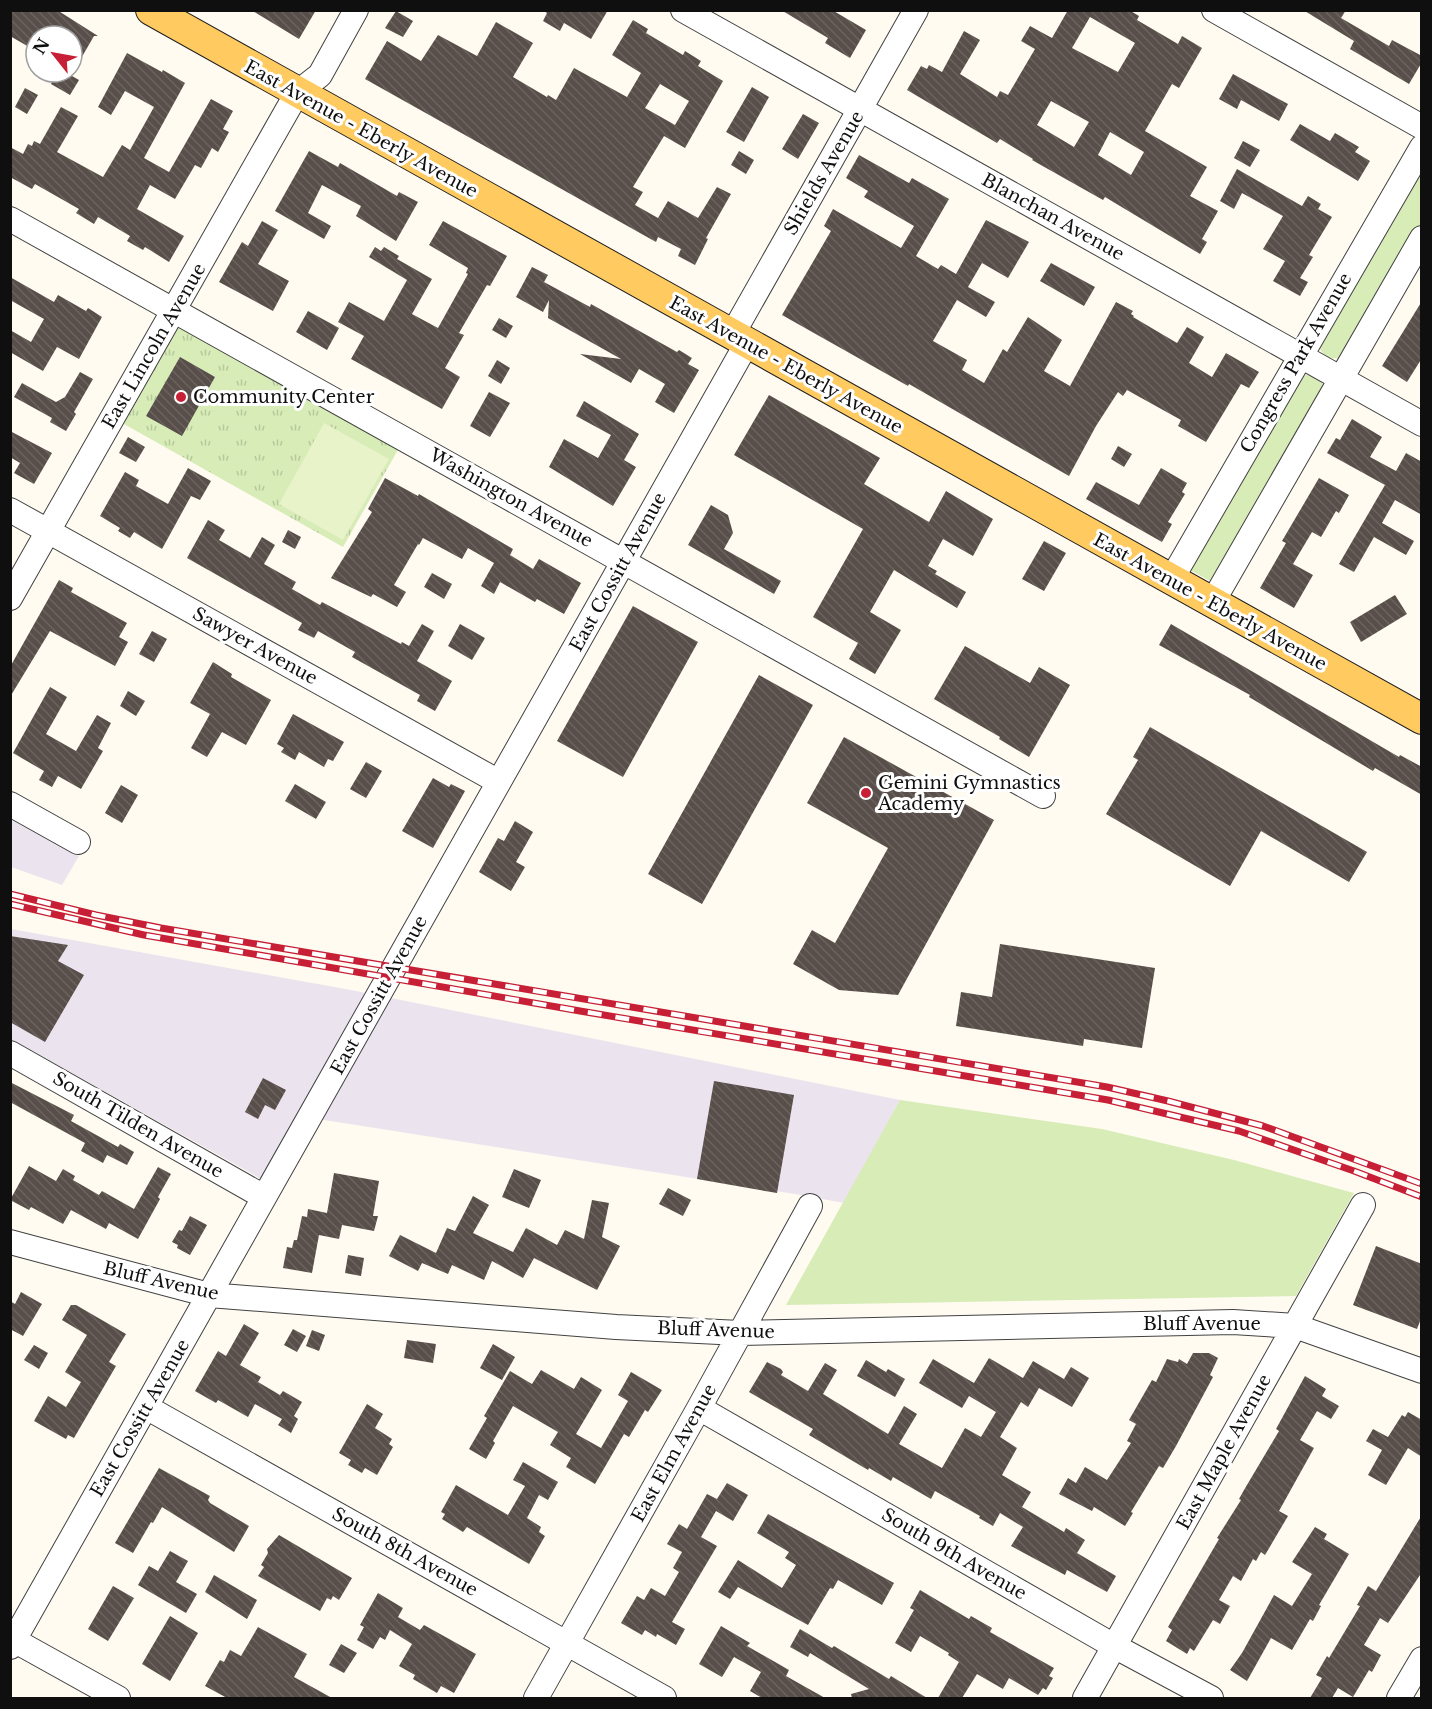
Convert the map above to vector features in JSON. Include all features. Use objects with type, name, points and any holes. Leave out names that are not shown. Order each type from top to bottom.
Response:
[{"type":"main road","name":"East Avenue - Eberly Avenue","points":[[151,10],[1422,719]]},
{"type":"street","points":[[297,93],[320,75],[356,10]]},
{"type":"street","name":"Blanchan Avenue","points":[[683,10],[1422,424]]},
{"type":"street","name":"Shields Avenue","points":[[740,339],[916,10]]},
{"type":"street","points":[[1214,10],[1422,127]]},
{"type":"street","name":"East Lincoln Avenue","points":[[10,598],[297,93]]},
{"type":"street","name":"Congress Park Avenue","points":[[1171,580],[1422,147]]},
{"type":"street","name":"Washington Avenue","points":[[10,219],[1042,796]]},
{"type":"street","points":[[1212,603],[1422,238]]},
{"type":"street","name":"East Cossitt Avenue","points":[[12,1642],[624,561],[740,339]]},
{"type":"street","name":"Sawyer Avenue","points":[[10,510],[499,783]]},
{"type":"street","points":[[10,804],[78,842]]},
{"type":"street","name":"South Tilden Avenue","points":[[10,1053],[264,1197]]},
{"type":"street","name":"East Maple Avenue","points":[[1085,1698],[1363,1205]]},
{"type":"street","name":"East Elm Avenue","points":[[536,1698],[810,1206]]},
{"type":"street","name":"Bluff Avenue","points":[[10,1242],[209,1295],[615,1327],[740,1333],[1233,1322],[1295,1326],[1422,1371]]},
{"type":"street","name":"South 8th Avenue","points":[[146,1407],[664,1698]]},
{"type":"street","name":"South 9th Avenue","points":[[699,1408],[1114,1646],[1211,1698]]},
{"type":"street","points":[[12,1642],[118,1698]]},
{"type":"street","points":[[1399,1698],[1422,1659]]},
{"type":"shaded area","points":[[11,817],[79,856],[62,885],[11,867]]},
{"type":"shaded area","points":[[11,929],[351,990],[900,1100],[844,1203],[299,1116],[263,1180],[11,1039]]},
{"type":"green space","points":[[1421,159],[1421,229],[1346,356],[1327,357],[1319,347]]},
{"type":"green space","points":[[174,313],[403,441],[343,547],[115,419]]},
{"type":"green space","points":[[1307,375],[1319,379],[1324,387],[1213,581],[1210,581],[1190,570],[1299,376]]},
{"type":"green space","points":[[324,423],[389,459],[343,540],[279,504]]},
{"type":"green space","points":[[900,1100],[1102,1129],[1234,1160],[1354,1193],[1296,1296],[786,1305]]},
{"type":"building","points":[[10,10],[57,10],[79,24],[24,24],[24,44],[10,36]]},
{"type":"building","points":[[251,10],[316,10],[299,39]]},
{"type":"building","points":[[543,10],[608,10],[591,39],[564,23],[560,31],[543,21],[547,13]]},
{"type":"building","points":[[781,10],[832,10],[866,30],[850,58],[825,43],[828,38]]},
{"type":"building","points":[[1068,10],[1129,10],[1139,16],[1137,20],[1178,44],[1182,36],[1202,48],[1179,88],[1172,84],[1145,131],[1207,167],[1190,196],[1218,211],[1202,239],[1207,242],[1200,254],[1105,197],[1103,200],[1000,139],[997,143],[907,90],[921,66],[927,69],[929,65],[942,72],[964,31],[980,40],[960,74],[997,97],[1000,91],[1008,95],[1035,49],[1021,41],[1030,26],[1052,38]],"holes":[[[1090,17],[1135,43],[1118,72],[1072,48]],[[1051,101],[1089,122],[1074,147],[1037,125]],[[1110,132],[1144,152],[1131,175],[1098,155]]]},
{"type":"building","points":[[1303,10],[1346,10],[1341,18],[1389,46],[1392,40],[1422,56],[1422,62],[1409,84],[1350,49],[1354,41]]},
{"type":"building","points":[[396,11],[413,21],[403,37],[385,28]]},
{"type":"building","points":[[633,20],[648,29],[646,33],[683,55],[685,51],[701,61],[698,66],[723,81],[685,148],[664,136],[633,187],[643,192],[635,205],[658,218],[668,201],[698,218],[717,187],[731,194],[706,238],[708,239],[695,265],[678,256],[681,249],[658,237],[656,242],[365,79],[387,41],[421,61],[438,35],[477,56],[496,22],[533,43],[513,77],[547,97],[548,95],[556,100],[574,68],[627,97],[641,73],[612,55]],"holes":[[[660,84],[689,101],[675,125],[645,108]]]},
{"type":"building","points":[[84,27],[98,36],[94,36],[84,53]]},
{"type":"building","points":[[127,53],[185,83],[144,158],[169,172],[211,99],[233,111],[223,129],[229,132],[218,152],[212,148],[201,168],[195,165],[175,199],[150,185],[137,209],[184,236],[169,262],[145,247],[143,250],[127,241],[130,236],[98,217],[94,224],[76,213],[79,209],[35,184],[32,189],[10,177],[10,147],[23,154],[28,144],[32,146],[34,141],[40,144],[61,107],[78,116],[57,152],[103,177],[122,145],[130,150],[154,107],[125,91],[111,115],[98,107]]},
{"type":"building","points":[[1233,74],[1288,104],[1279,121],[1241,100],[1237,109],[1219,99]]},
{"type":"building","points":[[51,84],[77,84],[70,95]]},
{"type":"building","points":[[752,87],[769,97],[744,142],[726,132]]},
{"type":"building","points":[[25,88],[38,95],[27,114],[15,107]]},
{"type":"building","points":[[803,114],[819,123],[798,159],[782,149]]},
{"type":"building","points":[[1300,124],[1330,141],[1335,133],[1359,147],[1355,152],[1370,161],[1358,181],[1290,140]]},
{"type":"building","points":[[1243,141],[1260,150],[1250,167],[1234,158]]},
{"type":"building","points":[[309,151],[338,167],[340,163],[397,196],[399,192],[418,202],[396,241],[356,216],[361,206],[322,185],[308,213],[331,226],[324,239],[275,211]]},
{"type":"building","points":[[739,151],[754,160],[746,174],[731,165]]},
{"type":"building","points":[[859,155],[909,183],[912,178],[949,199],[916,256],[938,269],[941,265],[956,274],[986,220],[1029,242],[1008,278],[982,263],[968,287],[995,302],[986,317],[957,300],[933,341],[967,360],[962,370],[984,383],[1003,349],[1007,352],[1028,317],[1062,340],[1044,371],[1070,386],[1116,302],[1133,311],[1131,314],[1133,317],[1177,343],[1187,327],[1204,337],[1189,363],[1212,377],[1226,353],[1259,372],[1249,388],[1241,384],[1206,442],[1178,426],[1181,420],[1127,390],[1123,396],[1118,392],[1096,426],[1069,476],[909,384],[908,386],[782,315],[831,231],[824,226],[833,209],[901,248],[914,226],[864,197],[868,191],[846,178]]},
{"type":"building","points":[[1237,169],[1302,206],[1308,196],[1321,204],[1318,209],[1332,217],[1309,255],[1313,257],[1300,278],[1308,282],[1300,296],[1273,281],[1285,261],[1263,249],[1283,216],[1242,193],[1234,209],[1220,201]]},
{"type":"building","points":[[262,221],[278,230],[258,264],[289,281],[273,311],[219,282],[242,242],[248,246]]},
{"type":"building","points":[[443,221],[507,256],[459,333],[464,335],[445,368],[460,377],[442,409],[351,359],[364,336],[338,322],[349,302],[384,321],[407,280],[369,257],[375,247],[381,251],[384,247],[399,256],[397,259],[432,279],[412,314],[438,328],[468,274],[466,273],[468,268],[429,245]]},
{"type":"building","points":[[1051,263],[1095,287],[1084,306],[1040,281]]},
{"type":"building","points":[[532,267],[548,275],[544,282],[590,307],[591,304],[692,358],[688,364],[699,370],[674,413],[655,402],[665,384],[639,369],[631,383],[580,354],[621,359],[548,318],[549,300],[543,312],[516,297]]},
{"type":"building","points":[[10,277],[54,302],[58,295],[102,317],[79,359],[57,347],[43,371],[10,352],[10,330],[31,342],[44,319],[10,300]]},
{"type":"building","points":[[1422,301],[1422,358],[1407,382],[1382,366]]},
{"type":"building","points":[[308,311],[339,328],[327,350],[296,332]]},
{"type":"building","points":[[499,318],[513,326],[506,338],[492,330]]},
{"type":"building","name":"Community Center","points":[[180,357],[215,377],[182,436],[146,416]]},
{"type":"building","points":[[497,360],[510,368],[501,384],[488,376]]},
{"type":"building","points":[[80,372],[93,379],[66,431],[50,422],[52,418],[14,397],[22,383],[56,402],[65,397]]},
{"type":"building","points":[[489,392],[510,403],[490,437],[470,426]]},
{"type":"building","points":[[769,395],[880,458],[864,484],[929,522],[946,491],[993,519],[973,556],[943,539],[928,566],[937,571],[935,574],[966,592],[957,608],[894,570],[870,612],[901,630],[875,674],[849,659],[858,643],[813,617],[863,529],[734,455]]},
{"type":"building","points":[[584,401],[639,434],[624,460],[636,467],[613,506],[549,467],[564,439],[598,458],[611,435],[576,416]]},
{"type":"building","points":[[1352,419],[1382,437],[1370,457],[1396,471],[1406,453],[1422,462],[1422,515],[1395,500],[1382,523],[1414,541],[1406,555],[1374,537],[1354,572],[1339,564],[1385,485],[1327,453],[1336,438],[1340,440]]},
{"type":"building","points":[[10,431],[52,453],[34,484],[14,473],[20,463],[10,457]]},
{"type":"building","points":[[128,437],[145,447],[136,462],[119,453]]},
{"type":"building","points":[[1118,446],[1132,454],[1124,467],[1111,459]]},
{"type":"building","points":[[188,468],[211,481],[200,500],[191,496],[162,549],[134,532],[130,538],[118,531],[120,528],[100,516],[125,472],[139,480],[136,486],[168,504]]},
{"type":"building","points":[[1161,468],[1187,483],[1182,492],[1185,494],[1168,522],[1172,524],[1162,542],[1086,499],[1096,482],[1139,505]]},
{"type":"building","points":[[385,478],[418,496],[419,494],[513,549],[510,555],[533,569],[539,559],[581,583],[564,614],[537,599],[535,602],[500,582],[494,594],[481,586],[494,563],[468,548],[462,559],[423,538],[394,585],[406,592],[397,607],[373,594],[371,597],[331,578],[372,512],[368,509]]},
{"type":"building","points":[[1319,478],[1349,495],[1339,513],[1336,511],[1321,537],[1312,532],[1293,564],[1313,575],[1294,608],[1260,588],[1286,543],[1282,541]]},
{"type":"building","points":[[711,505],[728,515],[733,533],[724,549],[781,581],[774,594],[688,545]]},
{"type":"building","points":[[208,520],[225,530],[219,540],[250,558],[262,537],[275,545],[264,564],[296,582],[292,589],[320,605],[322,602],[401,644],[402,642],[409,646],[422,624],[434,631],[417,661],[452,681],[435,711],[417,701],[420,695],[352,657],[355,652],[318,631],[314,638],[298,630],[302,623],[187,558]]},
{"type":"building","points":[[288,530],[301,537],[295,549],[282,542]]},
{"type":"building","points":[[1044,541],[1066,553],[1044,591],[1022,579]]},
{"type":"building","points":[[432,573],[452,584],[444,599],[424,587]]},
{"type":"building","points":[[59,580],[73,588],[71,592],[127,623],[119,637],[128,642],[115,666],[50,631],[10,697],[10,667]]},
{"type":"building","points":[[1395,595],[1407,614],[1361,642],[1350,622]]},
{"type":"building","points":[[633,606],[698,642],[623,777],[557,741]]},
{"type":"building","points":[[460,624],[485,638],[472,660],[448,646]]},
{"type":"building","points":[[1171,624],[1399,757],[1400,755],[1422,767],[1422,795],[1375,768],[1373,771],[1249,697],[1250,695],[1159,645]]},
{"type":"building","points":[[152,631],[167,639],[154,662],[139,654]]},
{"type":"building","points":[[965,646],[1030,683],[1039,667],[1070,685],[1029,757],[999,739],[1000,737],[934,699]]},
{"type":"building","points":[[213,662],[232,674],[231,677],[271,700],[246,745],[222,732],[207,757],[191,748],[210,714],[190,703]]},
{"type":"building","points":[[759,675],[813,705],[702,904],[648,874]]},
{"type":"building","points":[[50,687],[67,697],[46,734],[76,751],[97,715],[111,723],[98,748],[103,751],[81,789],[58,776],[52,787],[39,780],[44,771],[13,753]]},
{"type":"building","points":[[128,691],[145,701],[136,716],[120,706]]},
{"type":"building","points":[[293,714],[344,742],[333,761],[328,759],[324,767],[299,752],[295,760],[281,752],[284,748],[277,744]]},
{"type":"building","points":[[1150,727],[1367,852],[1349,882],[1261,831],[1230,886],[1106,814],[1138,760],[1133,757]]},
{"type":"building","points":[[844,737],[994,820],[898,995],[839,990],[793,964],[812,930],[835,943],[888,848],[807,803]]},
{"type":"building","points":[[366,762],[382,771],[366,798],[350,789]]},
{"type":"building","points":[[433,778],[449,787],[451,784],[465,791],[433,848],[402,831]]},
{"type":"building","points":[[295,784],[326,802],[316,819],[285,801]]},
{"type":"building","points":[[121,785],[138,795],[122,823],[105,813]]},
{"type":"building","points":[[515,821],[533,832],[516,862],[525,867],[511,891],[479,872],[498,838],[504,841]]},
{"type":"building","points":[[10,936],[68,945],[58,961],[84,975],[45,1042],[10,1022]]},
{"type":"building","points":[[1000,944],[1155,968],[1142,1048],[1084,1039],[1083,1046],[956,1026],[961,992],[992,997]]},
{"type":"building","points":[[263,1078],[286,1090],[275,1110],[265,1105],[258,1119],[245,1112]]},
{"type":"building","points":[[714,1081],[794,1095],[777,1193],[697,1179]]},
{"type":"building","points":[[10,1082],[74,1115],[71,1121],[118,1147],[120,1144],[134,1152],[127,1165],[107,1155],[103,1163],[81,1151],[85,1143],[10,1102]]},
{"type":"building","points":[[29,1166],[56,1181],[63,1169],[75,1176],[73,1180],[99,1195],[102,1191],[134,1209],[158,1167],[171,1174],[138,1239],[109,1223],[106,1229],[71,1210],[63,1224],[31,1207],[29,1210],[10,1200]]},
{"type":"building","points":[[514,1169],[541,1180],[529,1208],[502,1197]]},
{"type":"building","points":[[334,1173],[379,1181],[373,1216],[378,1216],[374,1231],[342,1225],[339,1239],[319,1235],[312,1273],[283,1268],[287,1247],[292,1248],[294,1240],[297,1240],[302,1216],[307,1217],[308,1209],[327,1213]]},
{"type":"building","points":[[668,1188],[691,1200],[683,1216],[659,1204]]},
{"type":"building","points":[[473,1196],[489,1205],[473,1233],[513,1252],[526,1228],[557,1245],[565,1230],[584,1239],[592,1200],[609,1203],[602,1237],[620,1246],[597,1290],[534,1258],[523,1278],[492,1261],[484,1280],[452,1265],[448,1274],[422,1263],[418,1271],[389,1256],[400,1235],[436,1253],[447,1228],[455,1231]]},
{"type":"building","points":[[190,1216],[207,1225],[190,1255],[177,1248],[178,1245],[172,1242],[179,1230],[182,1231]]},
{"type":"building","points":[[1376,1246],[1422,1264],[1422,1316],[1417,1329],[1353,1305]]},
{"type":"building","points":[[348,1255],[364,1258],[361,1276],[345,1273]]},
{"type":"building","points":[[21,1292],[42,1304],[23,1336],[10,1329],[10,1301],[15,1304]]},
{"type":"building","points":[[71,1305],[76,1305],[126,1334],[109,1362],[116,1366],[74,1438],[68,1435],[66,1439],[34,1421],[48,1396],[66,1407],[81,1382],[65,1372],[87,1335],[62,1320]]},
{"type":"building","points":[[244,1324],[259,1333],[240,1365],[261,1377],[258,1382],[280,1395],[283,1391],[302,1402],[294,1416],[298,1419],[291,1433],[278,1425],[282,1419],[255,1404],[248,1417],[218,1400],[216,1403],[195,1391],[218,1351],[226,1356]]},
{"type":"building","points":[[293,1329],[306,1336],[297,1352],[284,1345]]},
{"type":"building","points":[[312,1330],[325,1335],[319,1351],[306,1346]]},
{"type":"building","points":[[407,1340],[436,1344],[433,1363],[404,1358]]},
{"type":"building","points":[[493,1344],[515,1357],[502,1380],[480,1368]]},
{"type":"building","points":[[34,1345],[48,1353],[39,1369],[24,1360]]},
{"type":"building","points":[[1193,1353],[1209,1353],[1218,1358],[1210,1375],[1213,1377],[1176,1446],[1163,1468],[1159,1466],[1125,1526],[1094,1507],[1092,1511],[1059,1494],[1068,1478],[1076,1483],[1085,1467],[1107,1480],[1131,1443],[1127,1441],[1136,1424],[1129,1420],[1152,1380],[1156,1382],[1167,1359],[1178,1362],[1179,1359],[1187,1364]]},
{"type":"building","points":[[989,1358],[1023,1378],[1033,1361],[1064,1379],[1071,1367],[1089,1378],[1072,1407],[1039,1388],[1028,1407],[1021,1402],[1000,1437],[1017,1448],[1002,1475],[1031,1492],[1022,1507],[1064,1532],[1066,1528],[1085,1540],[1077,1553],[1116,1576],[1107,1592],[1067,1570],[1065,1575],[1011,1546],[1023,1527],[1000,1513],[993,1526],[979,1518],[980,1516],[935,1491],[931,1499],[893,1477],[891,1481],[869,1468],[868,1470],[809,1435],[813,1429],[749,1392],[767,1362],[781,1369],[783,1372],[781,1375],[808,1391],[825,1363],[837,1370],[823,1394],[888,1434],[904,1406],[917,1414],[899,1444],[942,1468],[965,1428],[981,1437],[996,1412],[969,1396],[962,1408],[919,1383],[933,1359],[974,1383]]},
{"type":"building","points":[[866,1360],[886,1372],[888,1369],[905,1379],[895,1397],[857,1376]]},
{"type":"building","points":[[541,1370],[574,1389],[581,1377],[602,1390],[576,1434],[601,1448],[628,1401],[618,1395],[631,1372],[662,1390],[648,1412],[645,1410],[629,1437],[624,1434],[595,1484],[566,1467],[571,1458],[550,1445],[558,1432],[513,1406],[493,1441],[495,1443],[486,1459],[469,1449],[487,1418],[484,1416],[510,1371],[532,1384]]},
{"type":"building","points":[[1305,1376],[1326,1389],[1322,1396],[1339,1406],[1331,1419],[1317,1411],[1300,1440],[1314,1448],[1279,1511],[1288,1516],[1265,1555],[1261,1552],[1256,1561],[1253,1559],[1241,1581],[1233,1576],[1219,1600],[1230,1606],[1220,1624],[1213,1620],[1194,1651],[1190,1648],[1187,1654],[1166,1641],[1172,1630],[1168,1627],[1279,1431],[1276,1429]]},
{"type":"building","points":[[367,1404],[383,1414],[375,1428],[392,1439],[389,1444],[393,1447],[377,1475],[365,1468],[362,1473],[348,1465],[351,1460],[339,1453]]},
{"type":"building","points":[[1408,1412],[1422,1420],[1422,1457],[1408,1448],[1386,1485],[1368,1475],[1382,1450],[1366,1441],[1373,1429],[1388,1437],[1402,1415],[1405,1417]]},
{"type":"building","points":[[523,1462],[558,1482],[548,1500],[539,1495],[527,1518],[541,1527],[539,1532],[545,1536],[529,1564],[467,1527],[463,1532],[442,1519],[445,1514],[441,1512],[456,1485],[508,1515],[525,1486],[513,1480]]},
{"type":"building","points":[[159,1468],[210,1496],[208,1500],[210,1503],[249,1526],[234,1552],[162,1507],[133,1553],[115,1543]]},
{"type":"building","points":[[727,1483],[748,1495],[733,1521],[716,1511],[701,1537],[717,1546],[672,1622],[685,1629],[676,1645],[645,1630],[642,1635],[621,1623],[637,1596],[644,1600],[651,1588],[665,1596],[679,1572],[673,1568],[682,1552],[667,1544],[679,1524],[687,1529],[707,1494],[717,1499]]},
{"type":"building","points":[[768,1514],[894,1583],[882,1605],[838,1580],[833,1589],[830,1588],[808,1625],[738,1587],[730,1599],[718,1592],[738,1560],[782,1588],[796,1565],[785,1558],[789,1552],[757,1533]]},
{"type":"building","points":[[1422,1515],[1422,1572],[1388,1623],[1380,1618],[1364,1645],[1381,1655],[1372,1672],[1369,1670],[1353,1697],[1338,1688],[1332,1698],[1310,1698],[1322,1678],[1316,1675],[1327,1656],[1329,1658],[1360,1606],[1357,1605],[1368,1586],[1376,1591]]},
{"type":"building","points":[[1315,1527],[1327,1534],[1324,1539],[1349,1554],[1319,1605],[1321,1606],[1313,1621],[1310,1619],[1292,1650],[1271,1638],[1247,1681],[1230,1670],[1274,1595],[1292,1606],[1312,1574],[1292,1562]]},
{"type":"building","points":[[279,1535],[352,1578],[339,1600],[333,1596],[331,1600],[327,1598],[320,1611],[258,1576],[264,1567],[261,1565],[268,1553],[267,1549]]},
{"type":"building","points":[[170,1551],[188,1561],[176,1582],[197,1594],[186,1613],[138,1585],[149,1566],[158,1571]]},
{"type":"building","points":[[214,1575],[257,1600],[247,1619],[205,1592]]},
{"type":"building","points":[[113,1586],[134,1598],[108,1641],[88,1629]]},
{"type":"building","points":[[920,1590],[969,1619],[971,1616],[992,1628],[990,1632],[1054,1668],[1049,1676],[1053,1678],[1046,1690],[1043,1688],[1038,1695],[1009,1678],[1003,1689],[977,1674],[962,1698],[938,1698],[959,1662],[948,1655],[949,1653],[920,1636],[911,1652],[895,1643],[914,1610],[910,1608]]},
{"type":"building","points":[[378,1593],[403,1608],[398,1617],[420,1630],[424,1625],[476,1654],[454,1693],[441,1686],[437,1693],[413,1679],[415,1675],[399,1666],[412,1644],[390,1630],[385,1640],[380,1637],[373,1649],[357,1640],[364,1627],[360,1625]]},
{"type":"building","points":[[170,1616],[198,1633],[170,1681],[142,1664]]},
{"type":"building","points":[[721,1626],[750,1643],[747,1646],[789,1670],[786,1676],[825,1698],[762,1698],[750,1691],[761,1672],[734,1657],[722,1677],[699,1664]]},
{"type":"building","points":[[258,1627],[307,1654],[294,1677],[332,1698],[227,1698],[205,1686],[220,1660],[224,1662],[230,1650],[241,1656]]},
{"type":"building","points":[[800,1629],[832,1648],[834,1646],[889,1679],[891,1676],[927,1698],[852,1698],[851,1694],[869,1689],[810,1653],[808,1657],[790,1647]]},
{"type":"building","points":[[341,1644],[357,1653],[344,1673],[329,1665]]},
{"type":"railway","points":[[10,894],[161,928],[1107,1087],[1263,1126],[1422,1184]]},
{"type":"railway","points":[[10,904],[144,935],[1108,1100],[1239,1131],[1422,1197]]},
{"type":"place","name":"Community Center","points":[[181,397]]},
{"type":"place","name":"Gemini Gymnastics Academy","points":[[866,793]]}]
